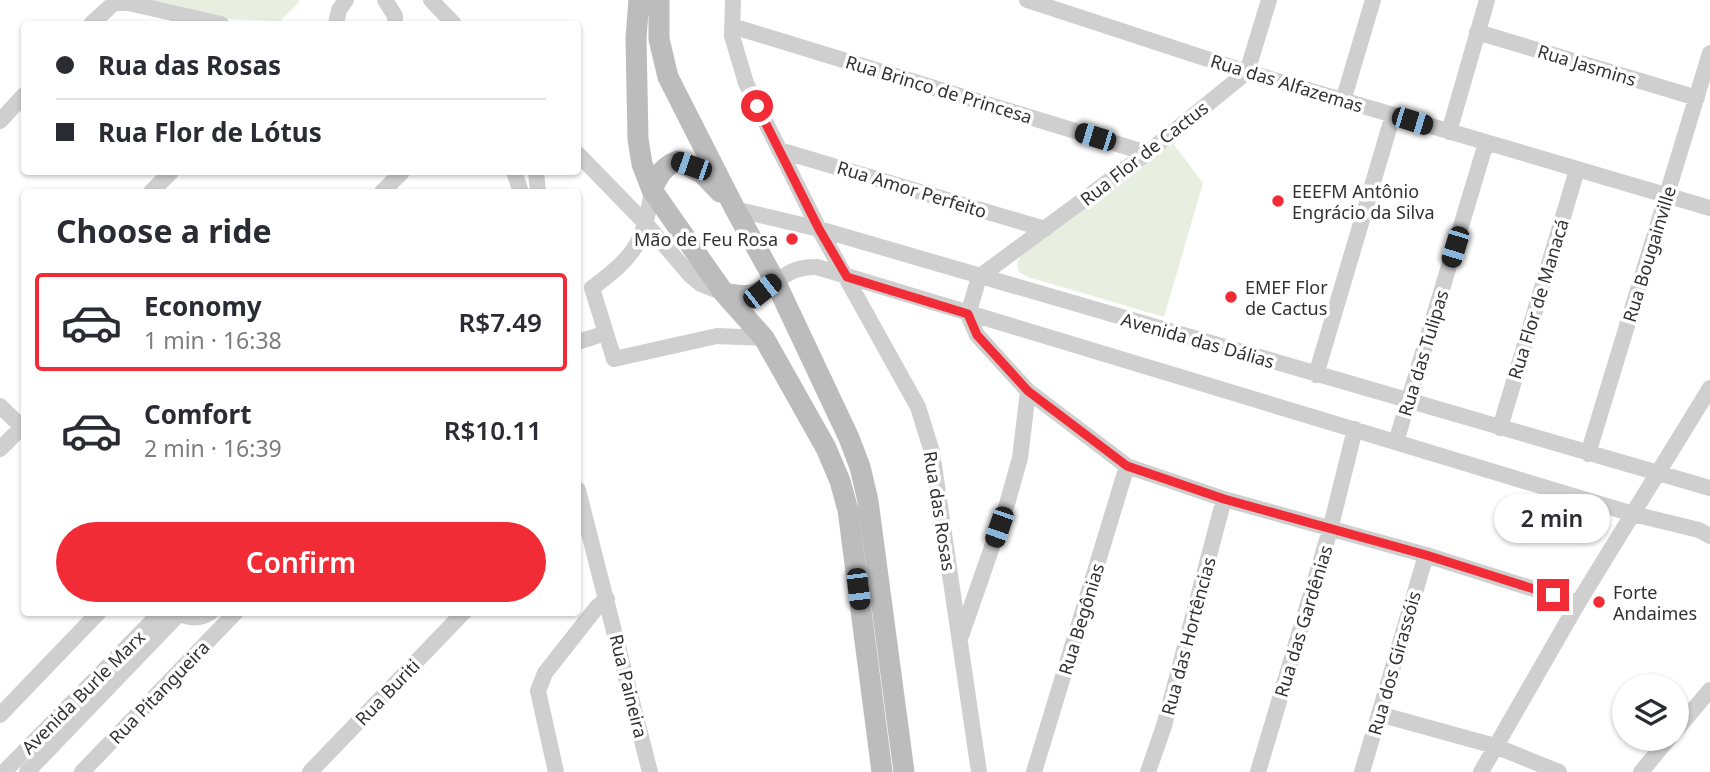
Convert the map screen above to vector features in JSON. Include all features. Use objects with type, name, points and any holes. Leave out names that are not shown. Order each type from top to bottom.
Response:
[{"type":"main road","points":[[639,0],[636,38],[638,139],[642,164],[652,190],[724,293],[764,338],[826,448],[848,510],[882,772]]},
{"type":"main road","points":[[659,0],[659,39],[668,77],[775,281],[860,467],[868,501],[904,772]]},
{"type":"main road","points":[[652,190],[661,172],[669,164],[678,161],[702,173],[735,209]]},
{"type":"main road","points":[[724,293],[745,297],[756,295],[775,281]]},
{"type":"street","points":[[337,21],[339,10],[346,0]]},
{"type":"street","points":[[385,0],[397,21]]},
{"type":"street","points":[[431,0],[451,21]]},
{"type":"street","name":"Rua das Rosas","points":[[733,0],[732,26],[746,83],[819,229],[918,407],[932,452],[979,772]]},
{"type":"street","name":"Rua das Alfazemas","points":[[1027,0],[1247,72],[1710,208]]},
{"type":"street","points":[[1247,72],[1269,0]]},
{"type":"street","points":[[1343,100],[1373,0]]},
{"type":"street","points":[[1449,132],[1487,0]]},
{"type":"street","points":[[94,21],[113,4],[124,2],[208,21]]},
{"type":"street","name":"Rua Brinco de Princesa","points":[[732,26],[1147,153]]},
{"type":"street","name":"Rua Jasmins","points":[[1477,32],[1697,98]]},
{"type":"street","name":"Rua Bougainville","points":[[1588,454],[1710,53]]},
{"type":"street","name":"Rua Flor de Cactus","points":[[979,277],[1147,153],[1247,72]]},
{"type":"street","points":[[0,121],[21,98]]},
{"type":"street","points":[[1316,375],[1393,115]]},
{"type":"street","name":"Rua das Tulipas","points":[[1395,442],[1486,143]]},
{"type":"street","name":"Rua Amor Perfeito","points":[[779,150],[1045,229]]},
{"type":"street","points":[[581,157],[647,225],[691,276],[701,284],[724,293]]},
{"type":"street","name":"Rua Flor de Manacá","points":[[1500,428],[1577,170]]},
{"type":"street","points":[[153,189],[168,175]]},
{"type":"street","points":[[385,189],[399,175]]},
{"type":"street","points":[[652,190],[647,225],[628,259],[585,292],[606,333],[614,359],[717,336],[764,338]]},
{"type":"street","name":"Avenida das Dálias","points":[[735,209],[819,229],[1710,488]]},
{"type":"street","points":[[775,281],[794,269],[804,266],[817,267],[1633,514],[1699,530],[1710,536]]},
{"type":"street","points":[[979,277],[968,314],[977,335],[1028,391],[1127,466],[1224,499],[1426,555],[1578,603]]},
{"type":"street","points":[[581,341],[606,333]]},
{"type":"street","points":[[1481,772],[1578,603],[1710,388]]},
{"type":"street","points":[[960,638],[1007,504],[1020,458],[1028,391]]},
{"type":"street","points":[[0,406],[21,426]]},
{"type":"street","name":"Rua das Gardênias","points":[[1258,772],[1330,530],[1355,429]]},
{"type":"street","points":[[0,449],[21,430]]},
{"type":"street","name":"Rua Begônias","points":[[1034,772],[1127,466]]},
{"type":"street","name":"Rua das Hortências","points":[[1148,772],[1164,726],[1224,499]]},
{"type":"street","name":"Rua Paineira","points":[[581,504],[650,772]]},
{"type":"street","name":"Rua dos Girassóis","points":[[1362,772],[1426,555]]},
{"type":"street","points":[[551,769],[538,691],[545,673],[597,607],[607,599]]},
{"type":"street","points":[[0,715],[95,616]]},
{"type":"street","name":"Avenida Burle Marx","points":[[4,772],[157,616]]},
{"type":"street","name":"Avenida Burle Marx","points":[[26,772],[175,616]]},
{"type":"street","name":"Rua Buriti","points":[[310,772],[460,616]]},
{"type":"street","name":"Rua Pitangueira","points":[[82,772],[230,618]]},
{"type":"street","points":[[1689,715],[1710,691]]},
{"type":"street","points":[[1379,714],[1495,746],[1559,772]]},
{"type":"street","points":[[1641,772],[1658,751]]},
{"type":"green space","points":[[149,0],[299,2],[280,21],[183,17]]},
{"type":"green space","points":[[1172,142],[1203,183],[1164,317],[1028,277],[1019,272],[1017,265],[1020,256]]},
{"type":"place","name":"EEEFM Antônio Engrácio da Silva","points":[[1278,201]]},
{"type":"place","name":"Mão de Feu Rosa","points":[[792,239]]},
{"type":"place","name":"EMEF Flor de Cactus","points":[[1231,297]]},
{"type":"place","name":"Forte Andaimes","points":[[1599,602]]},
{"type":"route","points":[[757,106],[819,229],[847,277],[968,314],[977,335],[1028,391],[1127,466],[1224,499],[1426,555],[1553,595]]}]
